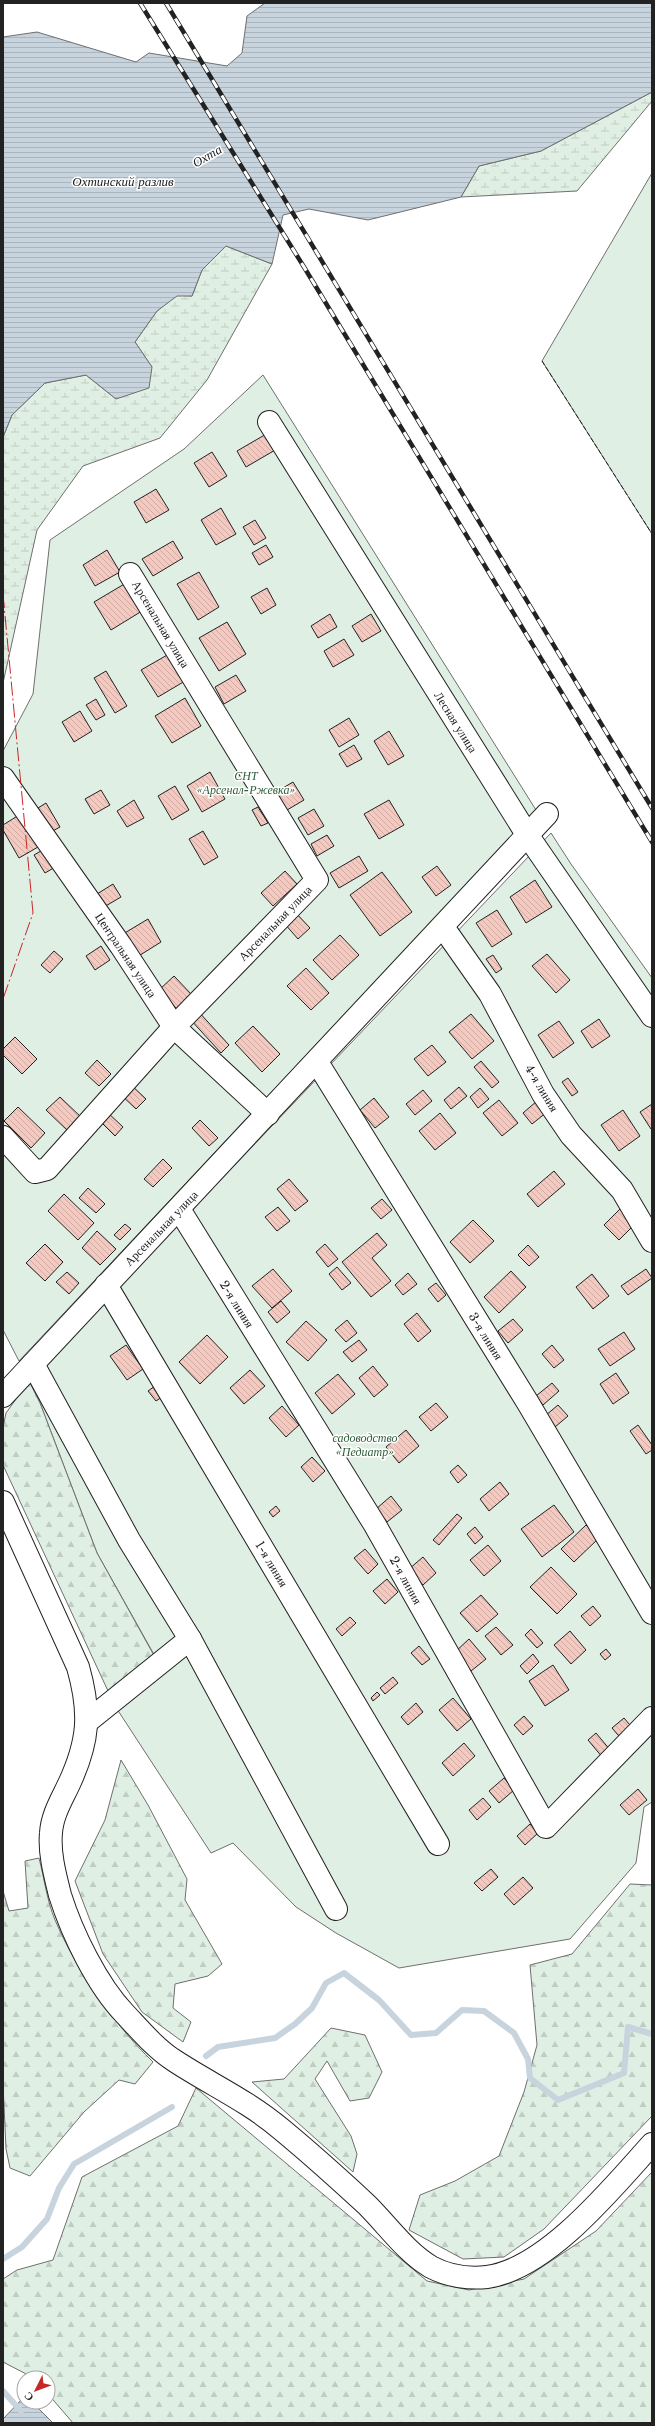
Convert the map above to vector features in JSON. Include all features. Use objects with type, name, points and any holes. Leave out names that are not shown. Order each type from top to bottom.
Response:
[{"type":"street","name":"Лесная улица","points":[[269,422],[528,836],[652,1016]]},
{"type":"street","name":"Арсенальная улица","points":[[3,1137],[35,1172],[47,1169],[174,1027],[317,880],[130,574]]},
{"type":"street","name":"Центральная улица","points":[[3,778],[122,946],[174,1027],[268,1114]]},
{"type":"street","name":"Арсенальная улица","points":[[3,1396],[443,928],[547,814]]},
{"type":"street","name":"4-я линия","points":[[443,928],[490,994],[543,1094],[571,1135],[622,1190],[652,1241]]},
{"type":"street","name":"3-я линия","points":[[317,1062],[528,1403],[652,1613]]},
{"type":"street","name":"2-я линия","points":[[179,1209],[375,1525],[546,1827],[652,1718]]},
{"type":"street","name":"1-я линия","points":[[106,1285],[438,1844]]},
{"type":"street","points":[[33,1364],[129,1540],[190,1639],[336,1909]]},
{"type":"street","points":[[3,1502],[78,1667],[86,1696],[88,1721],[84,1746],[54,1815],[51,1832],[52,1857],[61,1895],[75,1932],[99,1979],[122,2012],[167,2054],[240,2099],[278,2126],[366,2205],[416,2256],[433,2268],[448,2274],[467,2278],[488,2277],[509,2271],[551,2246],[596,2206],[652,2144]]},
{"type":"street","points":[[88,1721],[190,1639]]},
{"type":"green space","points":[[652,92],[652,101],[577,191],[461,197],[479,166],[541,151]]},
{"type":"green space","points":[[652,173],[652,534],[542,361]]},
{"type":"green space","points":[[226,246],[272,264],[207,380],[160,438],[83,466],[37,530],[3,683],[3,437],[12,415],[45,383],[86,375],[116,399],[152,367],[135,342],[157,311],[177,295],[192,296],[202,270]]},
{"type":"green space","name":"СНТ «Арсенал-Ржевка»","points":[[263,375],[536,810],[19,1361],[3,1330],[3,751],[33,694],[50,540],[184,449]]},
{"type":"green space","name":"садоводство «Педиатр»","points":[[551,833],[571,864],[652,978],[652,1802],[644,1807],[636,1863],[570,1939],[399,1968],[336,1933],[296,1907],[233,1843],[211,1853],[115,1706],[161,1667],[97,1553],[40,1403],[29,1381]]},
{"type":"green space","points":[[29,1381],[40,1403],[97,1553],[161,1668],[115,1706],[3,1465],[3,1427],[6,1413]]},
{"type":"green space","points":[[121,1760],[148,1805],[187,1879],[185,1900],[222,1964],[208,1976],[175,1984],[173,2008],[191,2022],[183,2042],[142,2012],[103,1954],[75,1881],[105,1820]]},
{"type":"green space","points":[[39,1858],[52,1913],[74,1959],[97,1996],[110,2013],[138,2047],[153,2062],[135,2084],[119,2080],[84,2112],[30,2176],[10,2168],[6,2149],[3,2084],[3,1891],[9,1911],[28,1908],[25,1861]]},
{"type":"green space","points":[[630,1884],[652,1885],[652,2116],[544,2229],[504,2257],[463,2259],[409,2230],[420,2195],[455,2181],[499,2156],[524,2092],[537,2045],[530,1965],[572,1954]]},
{"type":"green space","points":[[331,2028],[365,2035],[382,2072],[369,2098],[350,2101],[327,2061],[315,2079],[351,2136],[357,2154],[353,2172],[252,2082],[284,2079]]},
{"type":"green space","points":[[196,2088],[427,2281],[469,2290],[524,2279],[596,2231],[652,2172],[652,2423],[73,2423],[56,2403],[56,2370],[18,2370],[3,2362],[3,2279],[17,2270],[53,2260],[82,2177],[178,2126]]},
{"type":"water","name":"Охтинский разлив","points":[[265,3],[652,3],[652,92],[541,151],[479,166],[461,197],[368,220],[309,209],[283,215],[272,264],[226,246],[202,270],[192,296],[177,296],[157,311],[135,342],[152,367],[149,388],[116,399],[86,375],[45,383],[12,415],[3,437],[3,37],[37,32],[136,62],[149,53],[227,66],[242,53],[247,16]]},
{"type":"water","points":[[16,2405],[16,2410],[40,2410],[53,2423],[3,2423],[3,2419]]},
{"type":"building","points":[[268,433],[277,449],[246,467],[237,451]]},
{"type":"building","points":[[212,452],[227,476],[209,487],[194,463]]},
{"type":"building","points":[[156,489],[169,510],[146,523],[134,502]]},
{"type":"building","points":[[221,508],[236,534],[216,545],[201,520]]},
{"type":"building","points":[[255,520],[266,538],[254,545],[243,527]]},
{"type":"building","points":[[173,541],[183,558],[153,576],[142,559]]},
{"type":"building","points":[[266,545],[273,557],[259,565],[252,553]]},
{"type":"building","points":[[107,550],[120,572],[95,586],[83,565]]},
{"type":"building","points":[[199,572],[219,607],[198,620],[177,584]]},
{"type":"building","points":[[126,583],[142,611],[111,630],[94,602]]},
{"type":"building","points":[[267,588],[276,605],[261,614],[251,597]]},
{"type":"building","points":[[330,614],[337,627],[318,638],[311,626]]},
{"type":"building","points":[[371,614],[381,631],[362,642],[352,626]]},
{"type":"building","points":[[227,622],[246,654],[219,671],[199,638]]},
{"type":"building","points":[[344,639],[354,655],[333,667],[324,651]]},
{"type":"building","points":[[169,654],[185,681],[158,697],[141,670]]},
{"type":"building","points":[[106,671],[127,706],[115,713],[94,678]]},
{"type":"building","points":[[236,675],[246,691],[224,704],[215,687]]},
{"type":"building","points":[[185,698],[201,726],[172,743],[155,716]]},
{"type":"building","points":[[96,699],[105,715],[96,720],[86,705]]},
{"type":"building","points":[[80,711],[92,731],[74,742],[62,722]]},
{"type":"building","points":[[349,718],[359,735],[339,747],[329,730]]},
{"type":"building","points":[[389,731],[404,756],[388,765],[374,741]]},
{"type":"building","points":[[354,745],[362,759],[347,767],[339,754]]},
{"type":"building","points":[[210,772],[225,799],[202,812],[187,786]]},
{"type":"building","points":[[293,782],[304,800],[287,810],[276,792]]},
{"type":"building","points":[[175,786],[189,810],[172,820],[158,796]]},
{"type":"building","points":[[101,790],[110,805],[94,814],[85,799]]},
{"type":"building","points":[[134,800],[144,818],[127,827],[117,811]]},
{"type":"building","points":[[389,800],[404,825],[379,839],[364,814]]},
{"type":"building","points":[[46,803],[60,827],[51,832],[38,808]]},
{"type":"building","points":[[258,807],[268,823],[261,826],[252,810]]},
{"type":"building","points":[[314,809],[324,826],[308,835],[298,818]]},
{"type":"building","points":[[19,815],[38,847],[19,858],[3,830],[3,825]]},
{"type":"building","points":[[203,831],[218,857],[204,865],[189,839]]},
{"type":"building","points":[[327,835],[334,846],[317,856],[311,844]]},
{"type":"building","points":[[46,848],[57,866],[45,873],[34,855]]},
{"type":"building","points":[[359,856],[368,871],[339,888],[330,873]]},
{"type":"building","points":[[437,866],[451,885],[436,896],[422,877]]},
{"type":"building","points":[[285,871],[297,884],[273,906],[261,893]]},
{"type":"building","points":[[382,872],[412,912],[380,936],[350,895]]},
{"type":"building","points":[[535,880],[552,907],[526,923],[510,897]]},
{"type":"building","points":[[113,884],[121,897],[104,907],[97,894]]},
{"type":"building","points":[[497,910],[512,934],[492,947],[476,923]]},
{"type":"building","points":[[295,912],[310,928],[298,939],[284,923]]},
{"type":"building","points":[[148,919],[161,942],[137,957],[123,934]]},
{"type":"building","points":[[340,935],[359,955],[332,980],[313,960]]},
{"type":"building","points":[[101,946],[110,960],[95,970],[86,956]]},
{"type":"building","points":[[54,951],[63,959],[50,973],[41,965]]},
{"type":"building","points":[[547,954],[570,980],[556,993],[532,966]]},
{"type":"building","points":[[493,955],[502,969],[496,973],[486,959]]},
{"type":"building","points":[[306,968],[329,993],[311,1010],[287,986]]},
{"type":"building","points":[[174,976],[192,995],[177,1009],[159,990]]},
{"type":"building","points":[[197,1010],[229,1045],[221,1053],[189,1018]]},
{"type":"building","points":[[471,1014],[494,1041],[472,1059],[449,1032]]},
{"type":"building","points":[[599,1019],[610,1036],[592,1048],[581,1031]]},
{"type":"building","points":[[559,1021],[574,1043],[553,1058],[538,1035]]},
{"type":"building","points":[[253,1026],[280,1054],[262,1072],[235,1043]]},
{"type":"building","points":[[15,1037],[37,1059],[22,1074],[3,1055],[3,1049]]},
{"type":"building","points":[[432,1045],[446,1062],[428,1076],[414,1059]]},
{"type":"building","points":[[97,1060],[111,1074],[99,1086],[85,1073]]},
{"type":"building","points":[[481,1061],[499,1082],[492,1088],[474,1067]]},
{"type":"building","points":[[568,1078],[578,1092],[572,1096],[562,1082]]},
{"type":"building","points":[[129,1083],[146,1099],[136,1109],[119,1093]]},
{"type":"building","points":[[459,1087],[467,1096],[451,1109],[444,1100]]},
{"type":"building","points":[[480,1088],[489,1099],[478,1108],[470,1097]]},
{"type":"building","points":[[423,1090],[432,1101],[415,1115],[406,1104]]},
{"type":"building","points":[[60,1097],[82,1118],[69,1132],[46,1110]]},
{"type":"building","points":[[374,1098],[389,1117],[375,1128],[360,1110]]},
{"type":"building","points":[[499,1100],[518,1123],[502,1136],[483,1113]]},
{"type":"building","points":[[537,1101],[547,1112],[532,1124],[523,1113]]},
{"type":"building","points":[[652,1104],[652,1128],[651,1129],[640,1112]]},
{"type":"building","points":[[18,1107],[45,1133],[31,1148],[4,1121]]},
{"type":"building","points":[[623,1110],[640,1136],[619,1151],[601,1125]]},
{"type":"building","points":[[106,1111],[123,1127],[115,1136],[98,1119]]},
{"type":"building","points":[[440,1113],[456,1133],[435,1150],[419,1131]]},
{"type":"building","points":[[200,1120],[218,1138],[209,1146],[192,1128]]},
{"type":"building","points":[[163,1159],[172,1168],[153,1187],[144,1179]]},
{"type":"building","points":[[554,1171],[565,1184],[538,1207],[527,1194]]},
{"type":"building","points":[[289,1179],[308,1201],[295,1211],[277,1189]]},
{"type":"building","points":[[88,1188],[105,1204],[96,1213],[79,1198]]},
{"type":"building","points":[[64,1194],[94,1223],[78,1240],[48,1211]]},
{"type":"building","points":[[382,1199],[392,1210],[381,1219],[371,1208]]},
{"type":"building","points":[[278,1207],[290,1221],[277,1231],[265,1217]]},
{"type":"building","points":[[620,1209],[635,1224],[619,1240],[604,1225]]},
{"type":"building","points":[[473,1220],[494,1241],[470,1263],[450,1242]]},
{"type":"building","points":[[125,1224],[131,1229],[120,1240],[114,1235]]},
{"type":"building","points":[[97,1231],[116,1249],[100,1265],[82,1248]]},
{"type":"building","points":[[377,1233],[387,1245],[372,1258],[391,1281],[371,1297],[342,1262]]},
{"type":"building","points":[[45,1244],[63,1262],[45,1281],[26,1263]]},
{"type":"building","points":[[325,1244],[338,1259],[328,1267],[316,1252]]},
{"type":"building","points":[[528,1245],[539,1257],[529,1266],[518,1255]]},
{"type":"building","points":[[337,1267],[351,1283],[342,1290],[329,1274]]},
{"type":"building","points":[[273,1269],[292,1291],[272,1308],[252,1286]]},
{"type":"building","points":[[646,1269],[652,1278],[628,1295],[621,1286]]},
{"type":"building","points":[[511,1271],[526,1287],[499,1313],[484,1297]]},
{"type":"building","points":[[67,1272],[79,1283],[69,1294],[56,1282]]},
{"type":"building","points":[[408,1273],[417,1284],[403,1295],[395,1285]]},
{"type":"building","points":[[592,1274],[609,1296],[593,1309],[576,1287]]},
{"type":"building","points":[[436,1283],[446,1295],[438,1302],[428,1289]]},
{"type":"building","points":[[281,1301],[290,1312],[277,1323],[268,1312]]},
{"type":"building","points":[[417,1313],[431,1331],[418,1342],[404,1324]]},
{"type":"building","points":[[513,1319],[523,1330],[508,1343],[498,1331]]},
{"type":"building","points":[[347,1320],[357,1333],[346,1342],[335,1330]]},
{"type":"building","points":[[306,1321],[327,1340],[308,1361],[286,1342]]},
{"type":"building","points":[[624,1332],[635,1349],[610,1366],[598,1349]]},
{"type":"building","points":[[207,1335],[228,1357],[200,1384],[179,1362]]},
{"type":"building","points":[[359,1340],[367,1350],[352,1362],[343,1352]]},
{"type":"building","points":[[126,1345],[143,1369],[127,1380],[110,1356]]},
{"type":"building","points":[[552,1345],[564,1360],[554,1368],[542,1354]]},
{"type":"building","points":[[373,1366],[388,1385],[374,1397],[359,1378]]},
{"type":"building","points":[[250,1370],[265,1386],[244,1404],[230,1388]]},
{"type":"building","points":[[616,1373],[629,1393],[613,1404],[600,1384]]},
{"type":"building","points":[[338,1374],[355,1394],[332,1414],[315,1393]]},
{"type":"building","points":[[552,1383],[559,1391],[543,1405],[536,1396]]},
{"type":"building","points":[[155,1386],[162,1397],[156,1401],[148,1391]]},
{"type":"building","points":[[436,1403],[448,1417],[431,1431],[419,1417]]},
{"type":"building","points":[[558,1405],[568,1416],[555,1427],[545,1416]]},
{"type":"building","points":[[282,1406],[299,1425],[286,1437],[269,1418]]},
{"type":"building","points":[[638,1425],[652,1445],[652,1450],[646,1454],[630,1431]]},
{"type":"building","points":[[406,1430],[419,1446],[399,1463],[386,1447]]},
{"type":"building","points":[[312,1457],[325,1471],[313,1482],[301,1467]]},
{"type":"building","points":[[458,1465],[467,1475],[458,1483],[450,1472]]},
{"type":"building","points":[[500,1482],[509,1494],[489,1511],[480,1499]]},
{"type":"building","points":[[391,1496],[402,1510],[387,1522],[376,1509]]},
{"type":"building","points":[[554,1505],[574,1532],[542,1557],[521,1529]]},
{"type":"building","points":[[276,1506],[280,1511],[273,1517],[269,1512]]},
{"type":"building","points":[[457,1514],[462,1518],[439,1545],[433,1540]]},
{"type":"building","points":[[586,1525],[599,1538],[574,1562],[561,1549]]},
{"type":"building","points":[[475,1527],[483,1537],[475,1544],[467,1534]]},
{"type":"building","points":[[488,1545],[501,1561],[484,1576],[470,1560]]},
{"type":"building","points":[[365,1549],[378,1564],[368,1574],[354,1558]]},
{"type":"building","points":[[423,1557],[436,1573],[423,1585],[409,1569]]},
{"type":"building","points":[[551,1567],[577,1594],[557,1614],[530,1587]]},
{"type":"building","points":[[387,1579],[398,1592],[385,1604],[373,1591]]},
{"type":"building","points":[[481,1595],[498,1614],[477,1632],[460,1613]]},
{"type":"building","points":[[593,1606],[601,1616],[590,1626],[581,1616]]},
{"type":"building","points":[[350,1617],[356,1623],[342,1636],[336,1629]]},
{"type":"building","points":[[496,1627],[513,1645],[501,1655],[485,1636]]},
{"type":"building","points":[[531,1629],[543,1643],[537,1648],[525,1635]]},
{"type":"building","points":[[570,1631],[586,1650],[571,1664],[554,1645]]},
{"type":"building","points":[[469,1639],[486,1659],[471,1671],[455,1652]]},
{"type":"building","points":[[419,1646],[430,1659],[422,1665],[411,1653]]},
{"type":"building","points":[[606,1649],[611,1655],[605,1660],[600,1654]]},
{"type":"building","points":[[533,1654],[539,1662],[527,1674],[520,1666]]},
{"type":"building","points":[[553,1665],[569,1690],[545,1706],[529,1681]]},
{"type":"building","points":[[393,1677],[398,1683],[385,1694],[380,1688]]},
{"type":"building","points":[[377,1692],[380,1695],[373,1701],[371,1698]]},
{"type":"building","points":[[453,1698],[471,1719],[457,1731],[439,1710]]},
{"type":"building","points":[[416,1703],[423,1712],[408,1725],[401,1717]]},
{"type":"building","points":[[524,1716],[533,1726],[523,1735],[514,1725]]},
{"type":"building","points":[[624,1718],[635,1731],[624,1742],[612,1728]]},
{"type":"building","points":[[596,1733],[611,1751],[603,1758],[588,1740]]},
{"type":"building","points":[[464,1743],[475,1756],[453,1776],[442,1763]]},
{"type":"building","points":[[504,1778],[514,1790],[499,1803],[489,1791]]},
{"type":"building","points":[[638,1789],[647,1800],[629,1815],[620,1805]]},
{"type":"building","points":[[483,1798],[491,1807],[477,1820],[469,1810]]},
{"type":"building","points":[[530,1824],[538,1833],[525,1845],[517,1836]]},
{"type":"building","points":[[491,1869],[498,1877],[482,1891],[474,1883]]},
{"type":"building","points":[[523,1877],[533,1888],[514,1905],[504,1894]]},
{"type":"waterway","points":[[206,2056],[218,2047],[275,2038],[295,2024],[312,2008],[326,1983],[344,1973],[379,2000],[411,2035],[436,2033],[462,2010],[484,2011],[514,2033],[528,2059],[530,2078],[558,2100],[624,2073],[628,2027],[652,2034]]},
{"type":"waterway","points":[[3,2259],[22,2247],[47,2219],[59,2188],[74,2164],[172,2107]]},
{"type":"waterway","points":[[3,2391],[21,2411]]},
{"type":"railway","points":[[140,3],[304,267],[652,842]]},
{"type":"railway","points":[[166,3],[652,808]]},
{"type":"fence","points":[[542,361],[652,534]]},
{"type":"power","points":[[3,594],[33,913],[3,999]]},
{"type":"water label","name":"Охта","points":[[207,156]]}]
